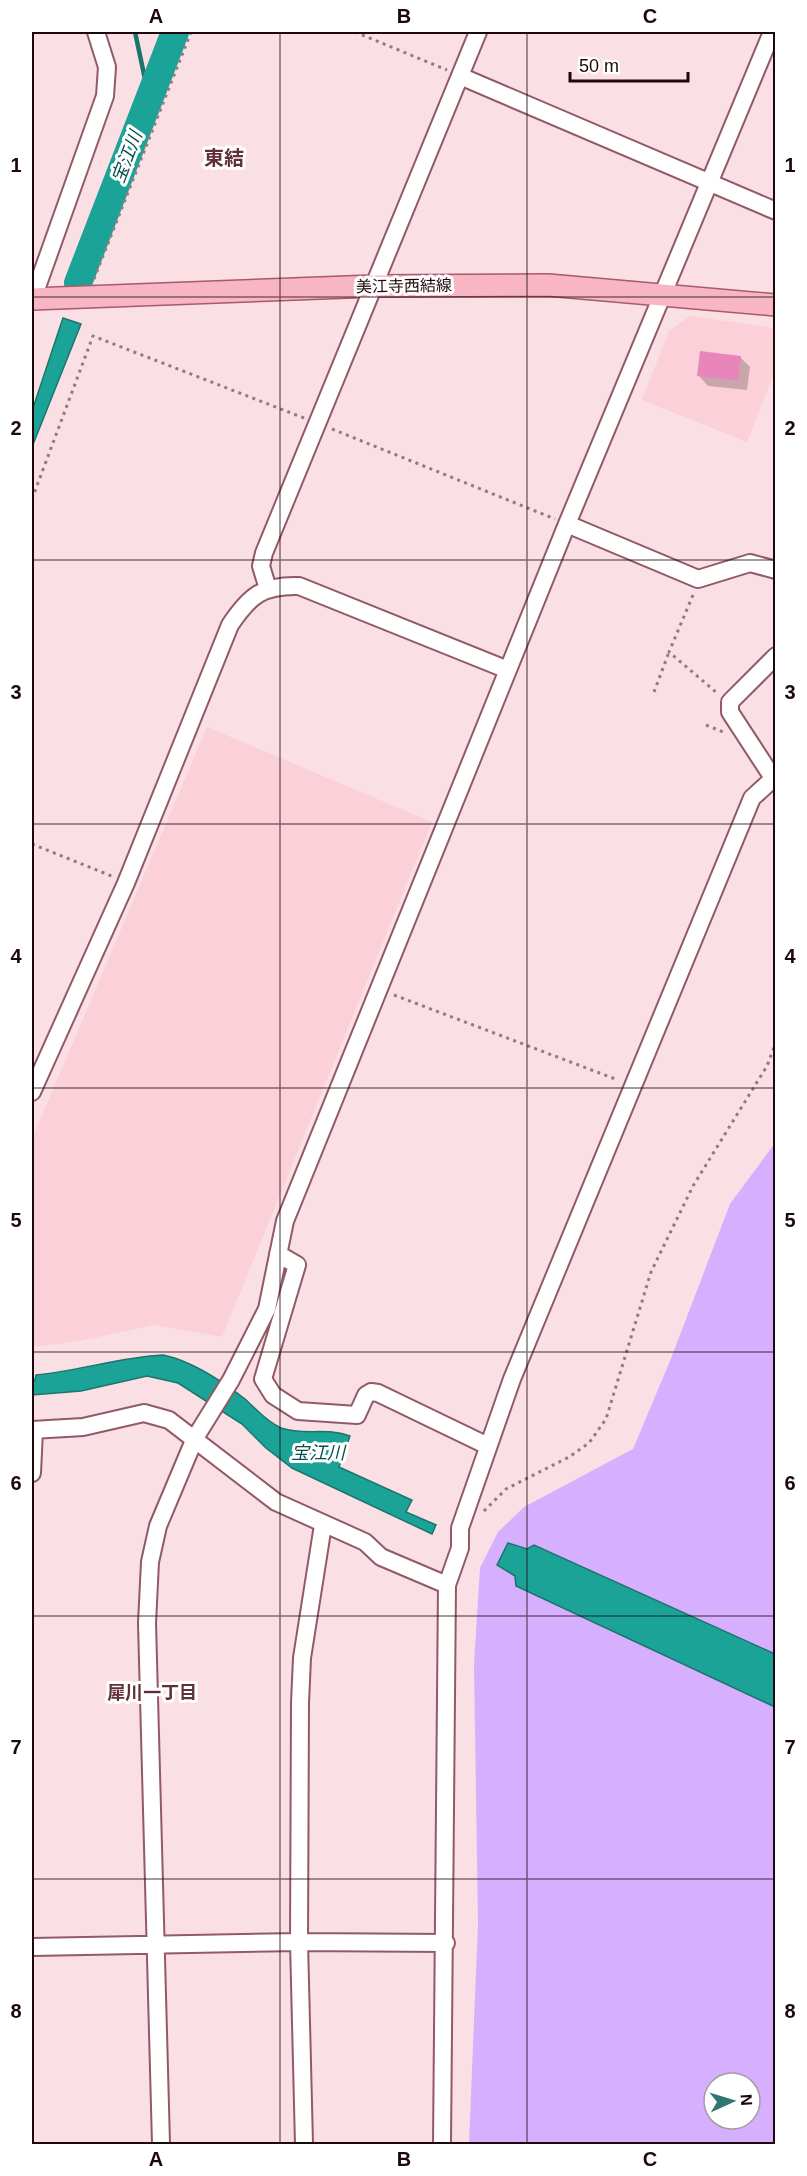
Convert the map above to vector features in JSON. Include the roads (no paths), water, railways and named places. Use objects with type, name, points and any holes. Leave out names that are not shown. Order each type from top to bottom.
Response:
[{"type":"main road","name":"美江寺西結線","points":[[32,300],[374,286],[548,285],[776,305]]},
{"type":"street","points":[[32,300],[105,96],[106,67],[96,32]]},
{"type":"street","points":[[268,589],[261,566],[264,552],[315,422],[374,286],[478,32]]},
{"type":"street","points":[[160,2145],[147,1623],[150,1562],[158,1526],[198,1433],[231,1380],[267,1309],[285,1221],[567,524],[772,32]]},
{"type":"street","points":[[460,76],[776,211]]},
{"type":"street","points":[[567,524],[698,579],[750,563],[776,570]]},
{"type":"street","points":[[32,1092],[126,883],[230,625],[245,603],[276,586],[299,586],[508,670]]},
{"type":"street","points":[[442,2145],[446,1943],[447,1585],[460,1548],[460,1528],[512,1379],[752,798],[774,777],[730,712],[730,702],[776,656]]},
{"type":"street","points":[[278,1254],[297,1265],[282,1323],[264,1368],[262,1379],[273,1395],[298,1411],[330,1411],[349,1416],[357,1415],[366,1395],[371,1392],[378,1393],[488,1446]]},
{"type":"street","points":[[32,1473],[33,1430],[83,1427],[144,1413],[169,1419],[198,1433],[276,1502],[364,1542],[381,1557],[447,1585]]},
{"type":"street","points":[[304,2145],[299,1942],[302,1659],[323,1525]]},
{"type":"street","points":[[32,1947],[299,1942],[446,1943]]},
{"type":"water","points":[[63,318],[81,324],[32,447],[32,411]]},
{"type":"water","name":"宝江川","points":[[163,1355],[185,1362],[217,1379],[245,1399],[266,1419],[281,1428],[333,1432],[350,1436],[339,1467],[412,1500],[406,1512],[436,1525],[432,1534],[292,1468],[266,1448],[242,1424],[178,1383],[147,1376],[81,1391],[32,1395],[32,1381],[35,1380],[36,1375],[131,1358]]},
{"type":"water","points":[[508,1543],[527,1549],[534,1545],[775,1654],[775,1707],[516,1586],[515,1576],[497,1565]]},
{"type":"waterway","points":[[135,32],[149,98]]},
{"type":"waterway","name":"宝江川","points":[[78,283],[175,32]]},
{"type":"district","name":"東結","points":[[224,158]]},
{"type":"district","name":"犀川一丁目","points":[[152,1693]]}]
